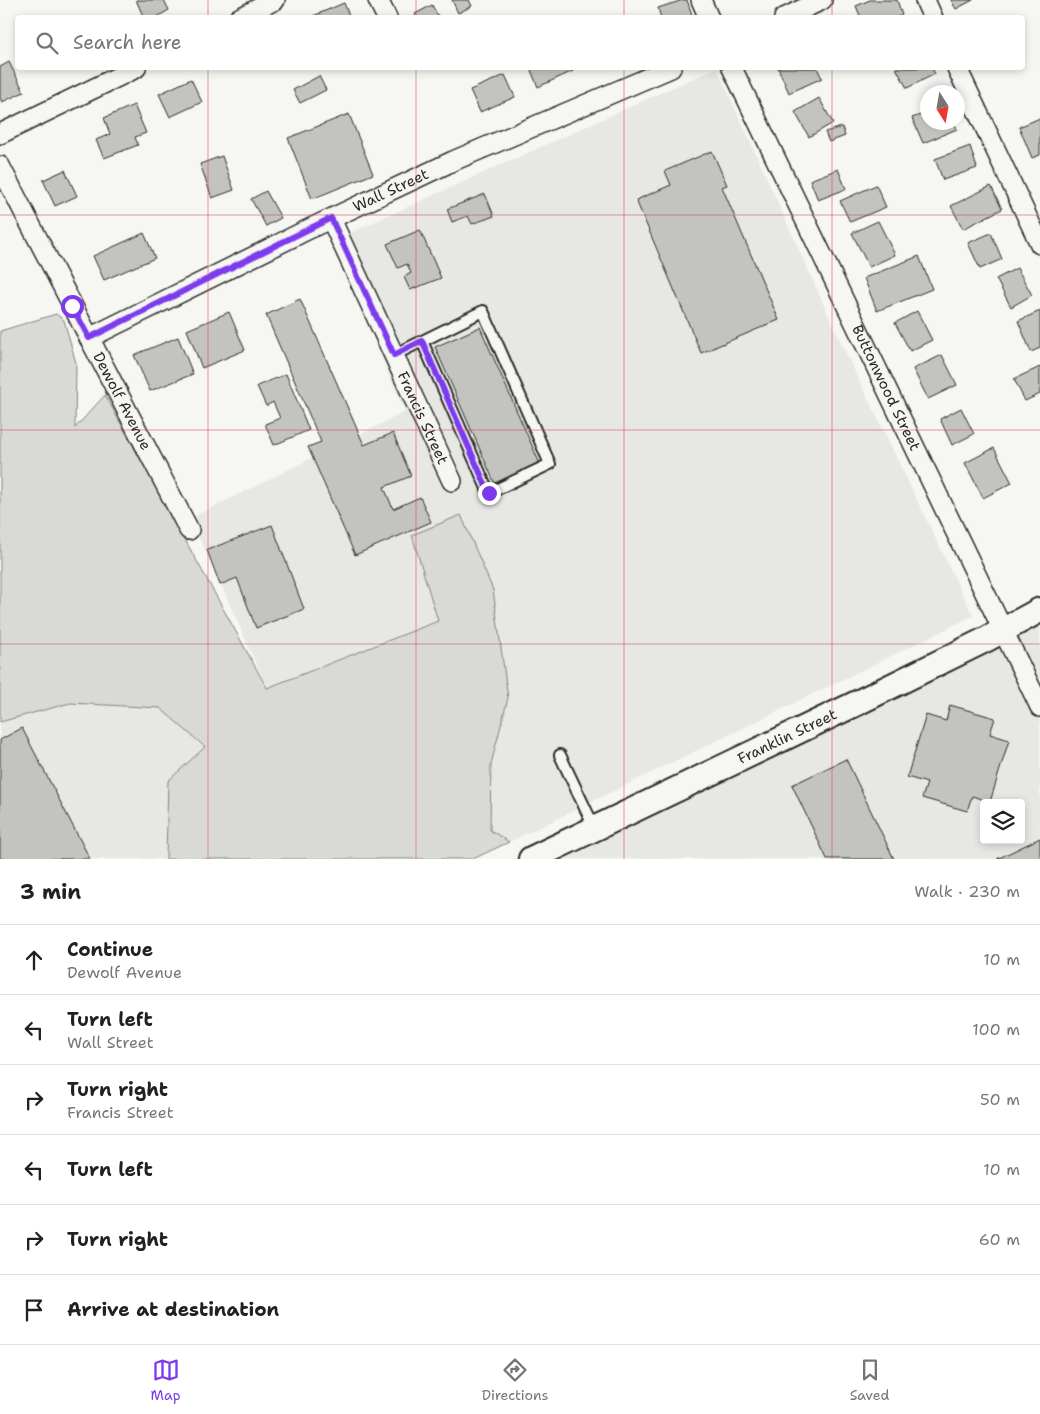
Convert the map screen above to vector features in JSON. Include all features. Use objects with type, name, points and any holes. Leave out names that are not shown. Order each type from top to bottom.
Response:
[{"type":"street","points":[[245,15],[275,0]]},
{"type":"street","points":[[378,0],[386,15]]},
{"type":"street","points":[[701,0],[708,15]]},
{"type":"street","points":[[790,15],[822,0]]},
{"type":"street","points":[[925,0],[932,15]]},
{"type":"street","points":[[0,134],[132,70]]},
{"type":"street","name":"Wall Street","points":[[89,338],[331,218],[453,161],[665,70]]},
{"type":"street","name":"Buttonwood Street","points":[[733,70],[1040,707]]},
{"type":"street","points":[[958,70],[1040,244]]},
{"type":"street","name":"Dewolf Avenue","points":[[0,166],[188,530]]},
{"type":"street","name":"Francis Street","points":[[331,218],[452,481]]},
{"type":"street","name":"Franklin Street","points":[[531,859],[855,704],[1040,610]]},
{"type":"lane","points":[[394,355],[422,341],[483,311],[550,464],[489,493],[422,341]]},
{"type":"lane","points":[[560,755],[595,829]]},
{"type":"shaded area","points":[[712,70],[718,70],[842,345],[973,616],[509,842],[490,830],[491,764],[508,698],[461,515],[412,536],[438,621],[267,688],[207,553],[189,519],[405,412],[332,241]]},
{"type":"shaded area","points":[[56,314],[64,320],[76,363],[75,428],[105,395],[267,688],[438,621],[412,535],[461,515],[493,590],[508,698],[491,764],[490,830],[509,842],[473,859],[166,859],[168,781],[205,747],[160,708],[70,703],[0,722],[0,331]]},
{"type":"shaded area","points":[[1040,620],[1040,859],[566,859]]},
{"type":"shaded area","points":[[70,703],[160,708],[205,747],[168,781],[166,859],[0,859],[0,722]]},
{"type":"building","points":[[136,0],[164,0],[169,10],[160,15],[143,15]]},
{"type":"building","points":[[452,0],[469,0],[472,6],[458,13]]},
{"type":"building","points":[[687,0],[692,15],[660,15],[658,8]]},
{"type":"building","points":[[870,0],[897,0],[902,15],[860,15],[856,6]]},
{"type":"building","points":[[951,0],[973,0],[956,9]]},
{"type":"building","points":[[344,3],[349,15],[315,15]]},
{"type":"building","points":[[432,5],[437,15],[416,15]]},
{"type":"building","points":[[9,62],[24,92],[2,102],[0,98],[0,67]]},
{"type":"building","points":[[531,70],[573,70],[573,71],[538,87]]},
{"type":"building","points":[[779,70],[818,70],[822,78],[789,93]]},
{"type":"building","points":[[897,70],[933,70],[935,74],[907,88]]},
{"type":"building","points":[[505,75],[515,97],[480,112],[470,90]]},
{"type":"building","points":[[319,76],[326,90],[300,103],[293,90]]},
{"type":"building","points":[[191,79],[202,102],[170,117],[159,94]]},
{"type":"building","points":[[819,98],[833,123],[809,137],[795,112]]},
{"type":"building","points":[[134,105],[146,133],[135,137],[138,145],[104,158],[96,140],[110,134],[104,118]]},
{"type":"building","points":[[349,114],[373,174],[312,199],[288,138]]},
{"type":"building","points":[[920,115],[920,130],[955,130],[923,143],[912,118]]},
{"type":"building","points":[[1040,118],[1040,155],[1032,158],[1019,127]]},
{"type":"building","points":[[842,127],[845,136],[829,142],[825,132]]},
{"type":"building","points":[[970,146],[977,168],[943,180],[935,159]]},
{"type":"building","points":[[712,151],[727,185],[722,187],[779,320],[701,353],[636,200],[671,185],[665,171]]},
{"type":"building","points":[[222,156],[234,190],[212,198],[200,164]]},
{"type":"building","points":[[838,169],[846,189],[818,200],[810,180]]},
{"type":"building","points":[[65,170],[77,196],[55,206],[43,180]]},
{"type":"building","points":[[876,185],[886,207],[850,222],[840,201]]},
{"type":"building","points":[[991,186],[1002,209],[963,229],[951,206]]},
{"type":"building","points":[[266,191],[281,218],[266,226],[251,199]]},
{"type":"building","points":[[485,194],[494,216],[472,224],[468,216],[452,222],[447,209]]},
{"type":"building","points":[[878,221],[895,255],[869,267],[852,233]]},
{"type":"building","points":[[420,230],[441,278],[410,290],[404,277],[411,273],[407,264],[398,268],[387,244]]},
{"type":"building","points":[[144,233],[155,258],[104,280],[93,256]]},
{"type":"building","points":[[991,233],[1002,259],[980,269],[968,243]]},
{"type":"building","points":[[919,256],[932,289],[877,311],[864,278]]},
{"type":"building","points":[[1017,268],[1032,295],[1011,307],[996,279]]},
{"type":"building","points":[[300,299],[364,445],[393,433],[411,476],[384,487],[393,509],[420,497],[431,522],[355,555],[308,447],[321,442],[266,315]]},
{"type":"building","points":[[917,311],[932,340],[910,351],[895,323]]},
{"type":"building","points":[[1040,311],[1040,348],[1031,352],[1018,321]]},
{"type":"building","points":[[229,312],[245,350],[202,368],[187,330]]},
{"type":"building","points":[[480,327],[540,464],[495,484],[435,347]]},
{"type":"building","points":[[178,337],[193,374],[150,391],[134,355]]},
{"type":"building","points":[[942,355],[957,385],[928,399],[913,369]]},
{"type":"building","points":[[1040,367],[1040,394],[1025,401],[1014,379]]},
{"type":"building","points":[[286,374],[309,430],[274,445],[265,424],[280,418],[273,402],[266,406],[257,386]]},
{"type":"building","points":[[961,408],[974,434],[952,445],[940,419]]},
{"type":"building","points":[[994,448],[1012,483],[983,498],[965,463]]},
{"type":"building","points":[[272,525],[304,609],[256,628],[237,578],[220,585],[207,550]]},
{"type":"building","points":[[950,705],[995,718],[990,734],[1009,740],[991,799],[981,799],[972,796],[967,811],[922,798],[927,783],[907,777],[926,715],[946,721]]},
{"type":"building","points":[[22,728],[90,859],[0,859],[0,740]]},
{"type":"building","points":[[846,759],[894,859],[827,859],[792,785]]},
{"type":"building","points":[[1040,838],[1040,859],[997,859]]},
{"type":"route","points":[[72,306],[89,338],[331,218],[394,355],[422,341],[489,493]]}]
